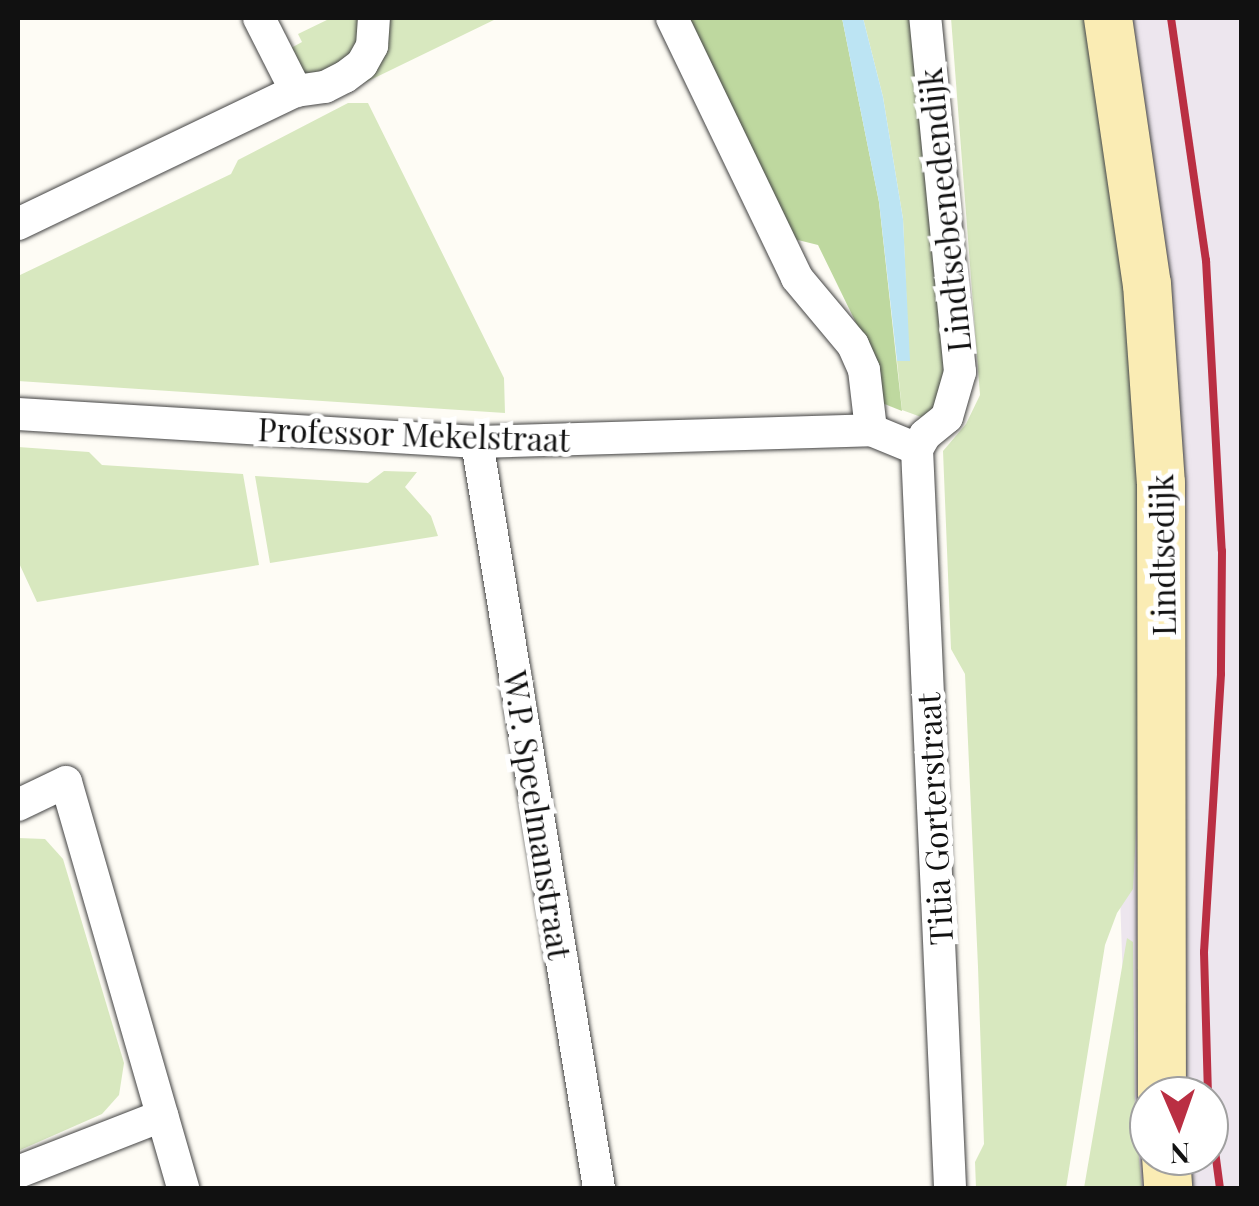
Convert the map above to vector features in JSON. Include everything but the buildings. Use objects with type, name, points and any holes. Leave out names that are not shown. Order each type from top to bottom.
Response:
[{"type":"main road","name":"Lindtsedijk","points":[[1108,18],[1147,284],[1162,483],[1162,1076]]},
{"type":"street","points":[[259,18],[296,91]]},
{"type":"street","points":[[18,224],[296,91],[326,86],[362,64],[372,46],[374,18]]},
{"type":"street","points":[[672,18],[797,278],[854,345],[864,370],[871,430]]},
{"type":"street","name":"Lindtsebenedendijk","points":[[917,450],[925,435],[947,417],[960,372],[925,18]]},
{"type":"street","name":"Professor Mekelstraat","points":[[18,414],[477,442],[871,430],[917,450]]},
{"type":"street","name":"W.P. Speelmanstraat","points":[[477,442],[599,1188]]},
{"type":"street","name":"Titia Gorterstraat","points":[[917,450],[950,1188]]},
{"type":"street","points":[[18,805],[66,782],[184,1188]]},
{"type":"street","points":[[18,1172],[162,1116]]},
{"type":"shaded area","points":[[1047,18],[1241,18],[1241,1188],[1130,1188],[1130,1176],[1229,1176],[1229,1076],[1129,1076],[1129,1159],[1099,282]]},
{"type":"green space","points":[[331,18],[363,18],[356,52],[308,82],[291,48],[302,42],[298,34]]},
{"type":"green space","points":[[386,18],[498,18],[362,84]]},
{"type":"green space","points":[[689,18],[842,18],[879,202],[902,411],[882,403],[881,374],[818,245],[794,239]]},
{"type":"green space","points":[[863,18],[914,18],[950,372],[937,408],[921,417],[902,410],[897,361],[909,361],[903,219],[883,97]]},
{"type":"green space","points":[[951,18],[1090,18],[1119,231],[1137,414],[1142,610],[1133,889],[1117,913],[1105,945],[1066,1188],[976,1188],[975,1162],[984,1144],[965,674],[951,649],[943,451],[966,424],[980,395]]},
{"type":"green space","points":[[348,103],[368,103],[504,378],[505,413],[18,381],[18,276],[231,174],[238,160]]},
{"type":"green space","points":[[18,447],[89,452],[102,465],[243,474],[259,565],[37,602],[18,561]]},
{"type":"green space","points":[[384,471],[417,472],[405,487],[431,516],[438,536],[270,563],[255,476],[368,483]]},
{"type":"green space","points":[[18,838],[45,839],[63,859],[124,1063],[119,1095],[102,1114],[18,1151]]},
{"type":"green space","points":[[1127,938],[1133,942],[1135,1076],[1129,1076],[1129,1176],[1141,1176],[1142,1188],[1084,1188]]},
{"type":"water","points":[[842,18],[863,18],[883,97],[903,219],[910,361],[897,361],[879,202]]},
{"type":"railway","points":[[1171,18],[1206,260],[1222,551],[1221,674],[1204,952],[1207,1076]]},
{"type":"railway","points":[[1218,1176],[1220,1188]]}]
